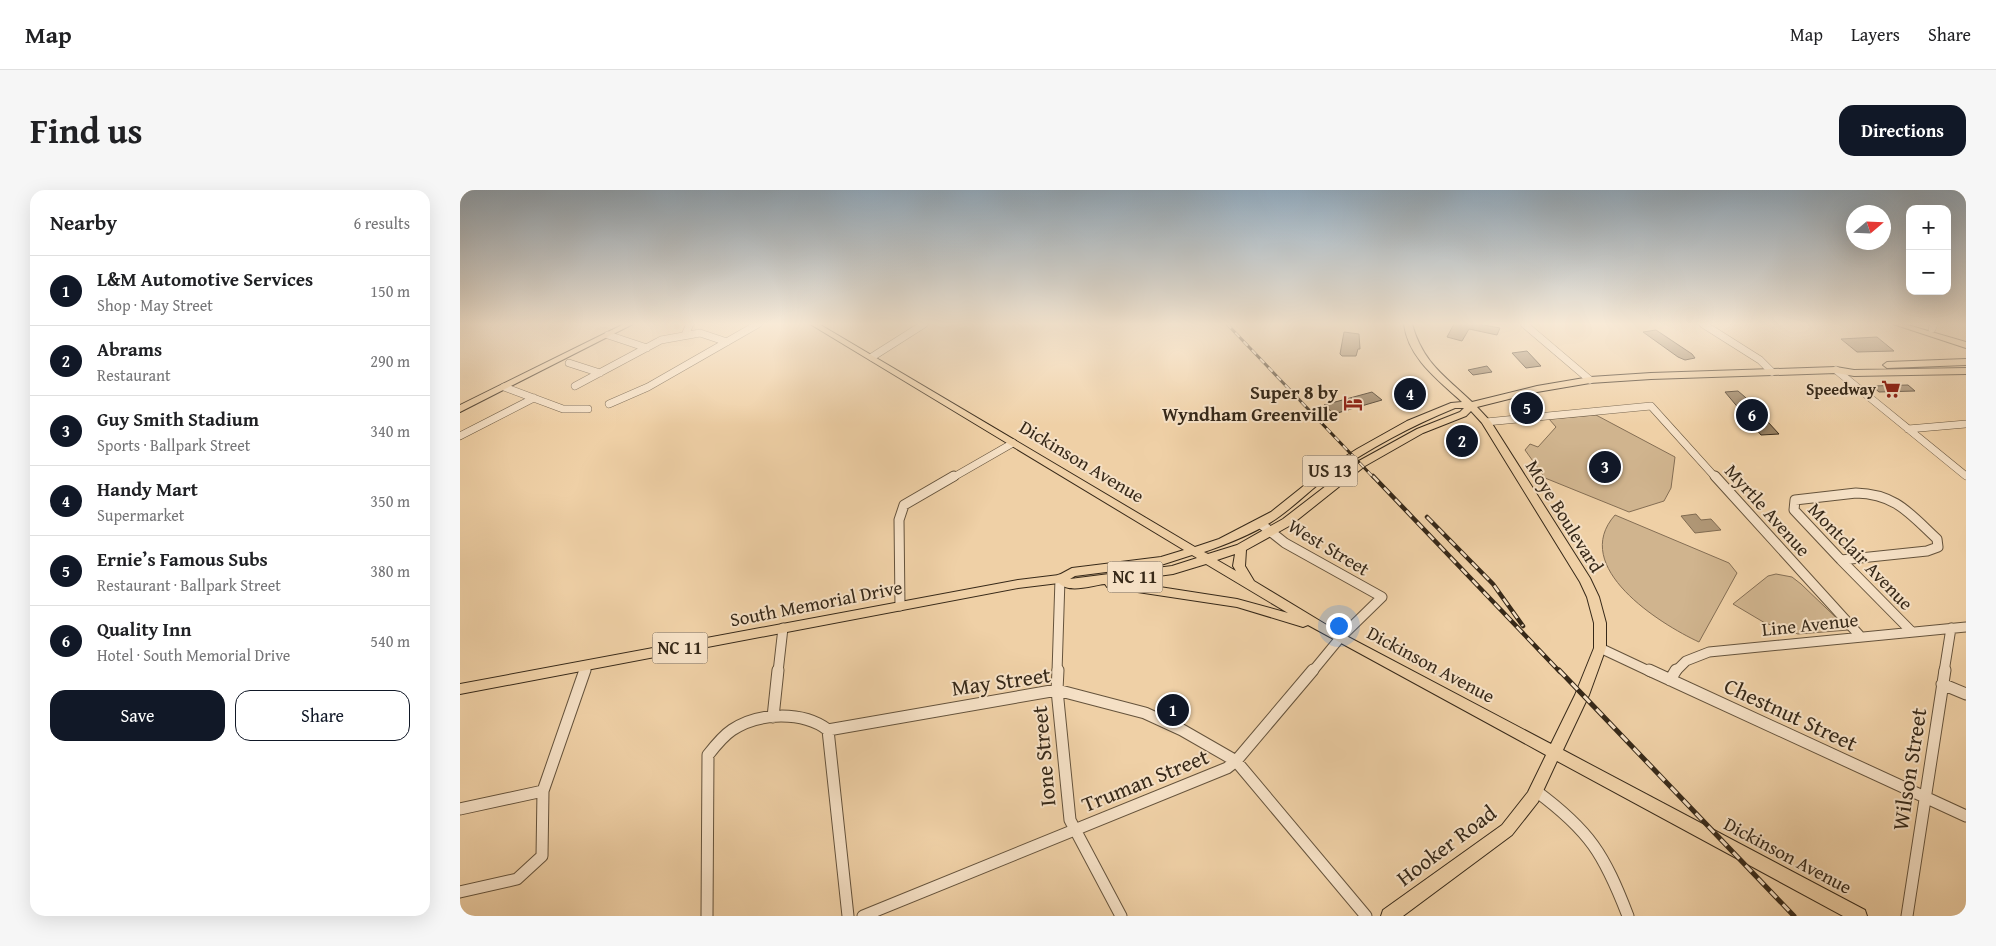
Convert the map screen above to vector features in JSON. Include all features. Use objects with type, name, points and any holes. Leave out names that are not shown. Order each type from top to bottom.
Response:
[{"type":"main road","points":[[460,408],[562,358]]},
{"type":"main road","name":"Dickinson Avenue","points":[[873,358],[1013,444],[1335,636],[1859,916]]},
{"type":"main road","name":"Moye Boulevard","points":[[1423,358],[1473,405],[1486,422],[1586,581],[1593,598],[1600,623],[1600,648],[1582,695],[1555,753]]},
{"type":"main road","name":"South Memorial Drive","points":[[1836,370],[1845,366],[1966,362]]},
{"type":"main road","name":"South Memorial Drive","points":[[460,689],[1018,584],[1061,579],[1072,572],[1138,565],[1195,552],[1229,540],[1260,524],[1283,509],[1325,474],[1396,430],[1454,405],[1473,405],[1537,389],[1590,380],[1836,370],[1854,373],[1966,371]]},
{"type":"main road","name":"South Memorial Drive","points":[[1061,579],[1068,584],[1154,574],[1208,560],[1241,548],[1272,532],[1362,464],[1420,431],[1463,414],[1473,405]]},
{"type":"main road","points":[[1241,548],[1238,566],[1250,584]]},
{"type":"main road","points":[[1096,582],[1253,607],[1290,617],[1335,636]]},
{"type":"main road","name":"Hooker Road","points":[[1389,916],[1507,830],[1517,819],[1536,790],[1555,753]]},
{"type":"street","points":[[576,386],[628,358]]},
{"type":"street","points":[[608,404],[648,388],[700,358]]},
{"type":"street","points":[[1564,358],[1590,380]]},
{"type":"street","points":[[1757,358],[1772,372]]},
{"type":"street","points":[[569,363],[600,373]]},
{"type":"street","points":[[1836,370],[1966,476]]},
{"type":"street","points":[[504,387],[563,409],[588,409]]},
{"type":"street","points":[[460,436],[534,398]]},
{"type":"street","name":"Myrtle Avenue","points":[[1486,422],[1651,406],[1861,637]]},
{"type":"street","points":[[1908,429],[1966,424]]},
{"type":"street","points":[[900,606],[899,520],[904,505],[1013,444]]},
{"type":"street","name":"Montclair Avenue","points":[[1841,560],[1934,550],[1939,544],[1896,502],[1881,494],[1868,493],[1794,500],[1794,510],[1798,516],[1841,560],[1911,631]]},
{"type":"street","name":"West Street","points":[[1260,524],[1291,546],[1382,597]]},
{"type":"street","name":"Ione Street","points":[[1061,579],[1057,690],[1070,820],[1121,916]]},
{"type":"street","name":"Truman Street","points":[[863,916],[1227,768],[1236,761],[1335,636],[1382,597]]},
{"type":"street","name":"Line Avenue","points":[[1670,680],[1679,664],[1690,657],[1710,652],[1966,627]]},
{"type":"street","points":[[774,717],[783,628]]},
{"type":"street","name":"Wilson Street","points":[[1906,916],[1951,628]]},
{"type":"street","name":"Chestnut Street","points":[[1600,648],[1966,816]]},
{"type":"street","points":[[460,892],[517,879],[542,856],[543,791],[586,666]]},
{"type":"street","points":[[1942,684],[1966,694]]},
{"type":"street","name":"May Street","points":[[828,730],[1057,690],[1145,713],[1182,730],[1236,761],[1366,916]]},
{"type":"street","points":[[707,916],[708,755],[722,739],[739,726],[774,717],[795,716],[822,724],[828,730],[848,916]]},
{"type":"street","points":[[1536,790],[1569,816],[1586,834],[1615,883],[1628,916]]},
{"type":"street","points":[[460,809],[543,791]]},
{"type":"shaded area","points":[[1596,415],[1675,457],[1671,488],[1664,501],[1629,512],[1545,478],[1525,450],[1530,444],[1538,447],[1556,427],[1549,419]]},
{"type":"shaded area","points":[[1696,514],[1701,520],[1711,519],[1721,530],[1695,533],[1681,516]]},
{"type":"shaded area","points":[[1615,515],[1729,563],[1737,573],[1699,642],[1682,634],[1643,608],[1625,591],[1611,573],[1603,554],[1604,535]]},
{"type":"shaded area","points":[[1776,574],[1792,577],[1849,630],[1798,634],[1765,623],[1733,604],[1768,576]]},
{"type":"building","points":[[1517,358],[1533,358],[1541,366],[1526,368]]},
{"type":"building","points":[[1680,358],[1695,358],[1685,360]]},
{"type":"building","points":[[1487,366],[1492,372],[1473,375],[1468,370]]},
{"type":"building","name":"Speedway","points":[[1908,385],[1915,391],[1879,392],[1872,386]]},
{"type":"building","points":[[1738,391],[1779,434],[1761,435],[1725,392]]},
{"type":"building","name":"Super 8 by Wyndham Greenville","points":[[1372,392],[1382,400],[1334,414],[1324,405]]},
{"type":"building","points":[[1469,435],[1476,440],[1456,448],[1449,443]]},
{"type":"railway","points":[[1259,358],[1374,478]]},
{"type":"railway","points":[[1373,476],[1560,672]]},
{"type":"railway","points":[[1427,517],[1493,584],[1523,626]]},
{"type":"railway","points":[[1559,670],[1794,916]]},
{"type":"place","name":"Speedway","points":[[1891,389]]},
{"type":"place","name":"Handy Mart","points":[[1410,394]]},
{"type":"place","name":"Super 8 by Wyndham Greenville","points":[[1353,403]]},
{"type":"place","name":"Ernie’s Famous Subs","points":[[1527,408]]},
{"type":"place","name":"Quality Inn","points":[[1752,415]]},
{"type":"place","name":"Abrams","points":[[1462,441]]},
{"type":"place","name":"Guy Smith Stadium","points":[[1605,467]]},
{"type":"place","name":"L&M Automotive Services","points":[[1173,710]]}]
